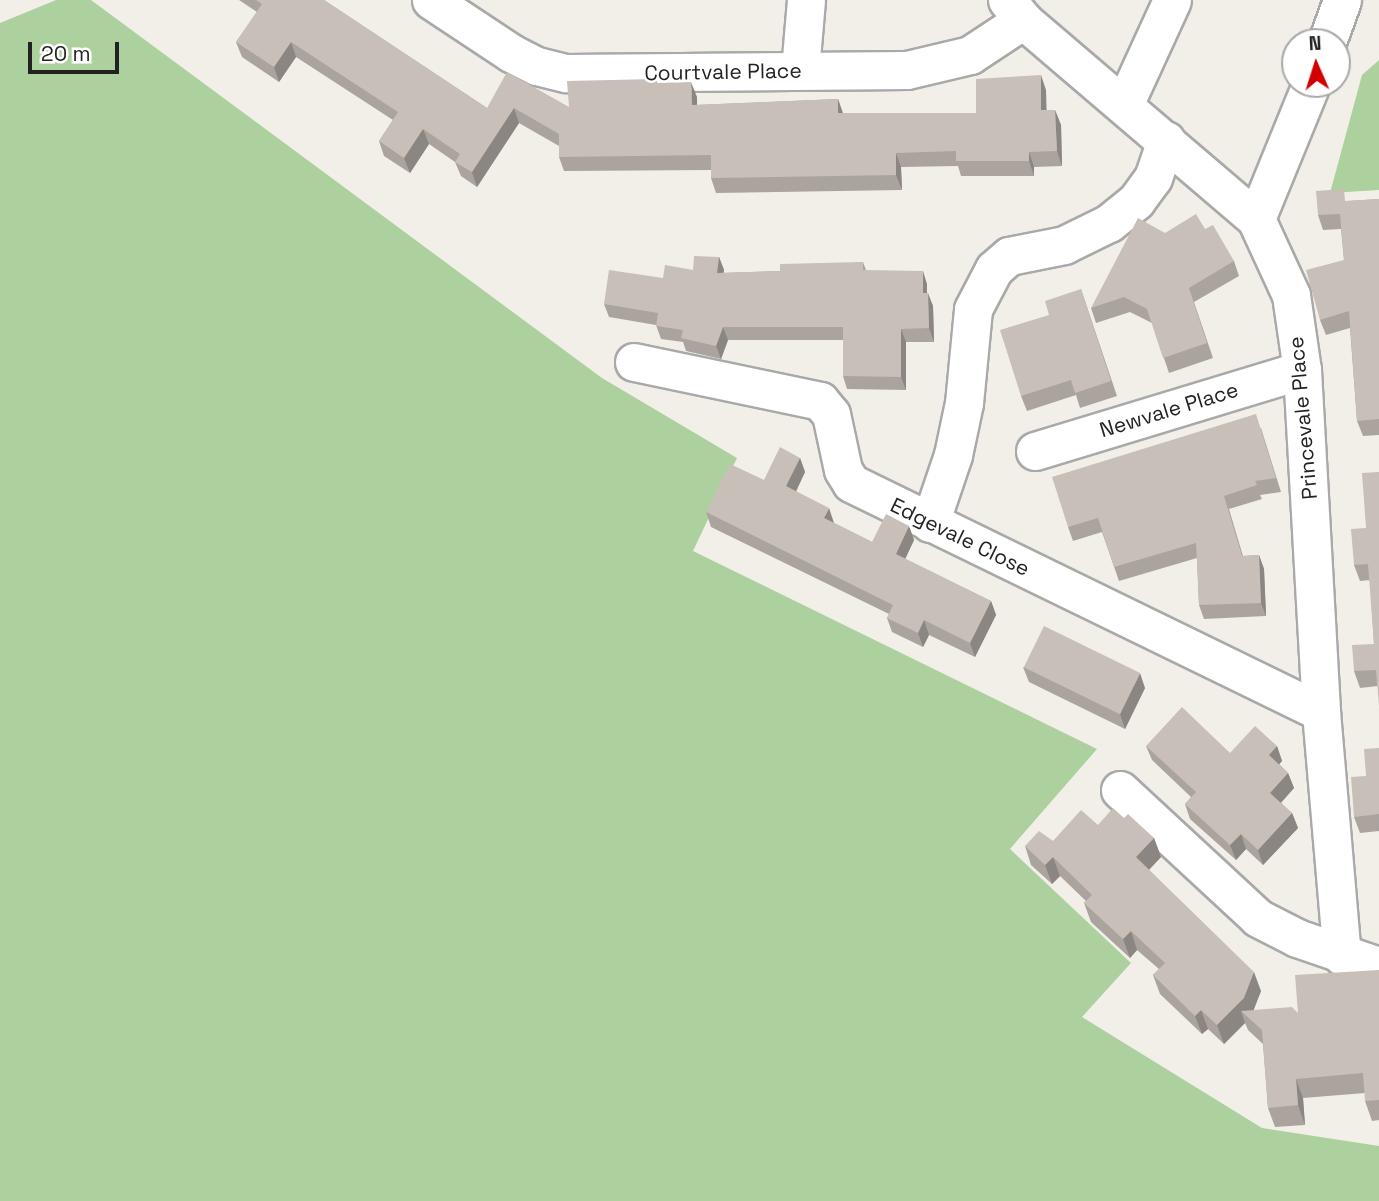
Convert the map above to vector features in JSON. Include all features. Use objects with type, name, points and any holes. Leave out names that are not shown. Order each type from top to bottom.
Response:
[{"type":"street","name":"Courtvale Place","points":[[430,0],[511,53],[537,66],[566,73],[907,70],[946,64],[970,55],[1015,10]]},
{"type":"street","points":[[800,70],[806,0]]},
{"type":"street","points":[[1124,105],[1172,0]]},
{"type":"street","name":"Princevale Place","points":[[1015,10],[1256,219],[1290,295],[1302,370],[1321,712],[1342,956]]},
{"type":"street","points":[[1256,219],[1305,98]]},
{"type":"street","points":[[930,523],[961,416],[973,309],[993,269],[1009,256],[1064,246],[1110,223],[1136,201],[1153,178],[1166,140]]},
{"type":"street","name":"Edgevale Close","points":[[634,362],[820,401],[831,414],[843,470],[851,484],[1321,712]]},
{"type":"street","name":"Newvale Place","points":[[1035,451],[1302,370]]},
{"type":"street","points":[[1120,790],[1258,918],[1342,956],[1379,965]]},
{"type":"green space","points":[[56,0],[91,0],[602,378],[737,458],[693,551],[1097,749],[1010,849],[1131,963],[1082,1017],[1262,1128],[1379,1146],[1379,1201],[0,1201],[0,23]]},
{"type":"green space","points":[[1379,60],[1379,190],[1330,193],[1362,75]]},
{"type":"building","points":[[256,0],[324,0],[487,108],[507,72],[569,107],[567,81],[656,79],[656,83],[691,82],[692,105],[838,99],[838,113],[976,113],[976,79],[1041,75],[1041,110],[1055,110],[1057,151],[1029,152],[1029,161],[956,161],[956,151],[896,153],[896,175],[711,178],[711,155],[559,157],[559,134],[514,108],[472,172],[455,162],[460,154],[423,129],[404,158],[379,141],[398,112],[291,42],[274,67],[236,42],[262,4]]},
{"type":"building","points":[[1344,189],[1345,201],[1379,199],[1379,419],[1357,421],[1349,311],[1320,320],[1306,270],[1344,260],[1340,214],[1318,215],[1316,191]]},
{"type":"building","points":[[1196,214],[1205,229],[1213,225],[1234,261],[1189,288],[1207,343],[1163,358],[1147,309],[1124,297],[1091,308],[1138,218],[1165,233]]},
{"type":"building","points":[[694,256],[719,257],[717,273],[780,271],[780,264],[863,262],[863,270],[923,271],[923,293],[928,293],[929,328],[901,329],[901,377],[843,376],[843,327],[723,327],[716,346],[681,338],[683,330],[656,326],[658,313],[604,304],[609,270],[663,278],[665,265],[693,270]]},
{"type":"building","points":[[1081,289],[1111,381],[1075,393],[1071,380],[1021,396],[1000,330],[1049,315],[1045,301]]},
{"type":"building","points":[[1256,414],[1276,478],[1255,481],[1257,485],[1224,496],[1242,556],[1259,555],[1261,603],[1199,605],[1196,543],[1114,567],[1098,518],[1068,527],[1052,477]]},
{"type":"building","points":[[780,447],[800,458],[786,486],[829,508],[824,518],[872,542],[886,514],[909,526],[896,554],[991,601],[970,643],[924,620],[918,633],[887,618],[893,605],[706,512],[730,464],[764,480]]},
{"type":"building","points":[[1379,472],[1379,706],[1376,670],[1354,671],[1352,645],[1374,644],[1368,564],[1354,565],[1351,529],[1366,528],[1362,473]]},
{"type":"building","points":[[1044,626],[1140,673],[1120,714],[1024,667]]},
{"type":"building","points":[[1182,707],[1230,753],[1255,726],[1277,746],[1269,755],[1288,773],[1270,793],[1292,813],[1258,850],[1241,834],[1230,845],[1185,804],[1196,792],[1146,746]]},
{"type":"building","points":[[1379,748],[1379,814],[1354,817],[1351,777],[1366,776],[1364,749]]},
{"type":"building","points":[[1113,808],[1124,818],[1128,814],[1154,838],[1136,857],[1254,972],[1244,998],[1217,1025],[1201,1010],[1195,1016],[1153,975],[1165,963],[1131,931],[1123,939],[1084,903],[1092,895],[1053,857],[1045,865],[1025,846],[1039,831],[1053,841],[1081,810],[1098,825]]},
{"type":"building","points":[[1379,970],[1379,1100],[1365,1101],[1363,1073],[1296,1079],[1298,1105],[1268,1108],[1262,1030],[1241,1011],[1292,1007],[1298,1013],[1295,975]]}]
